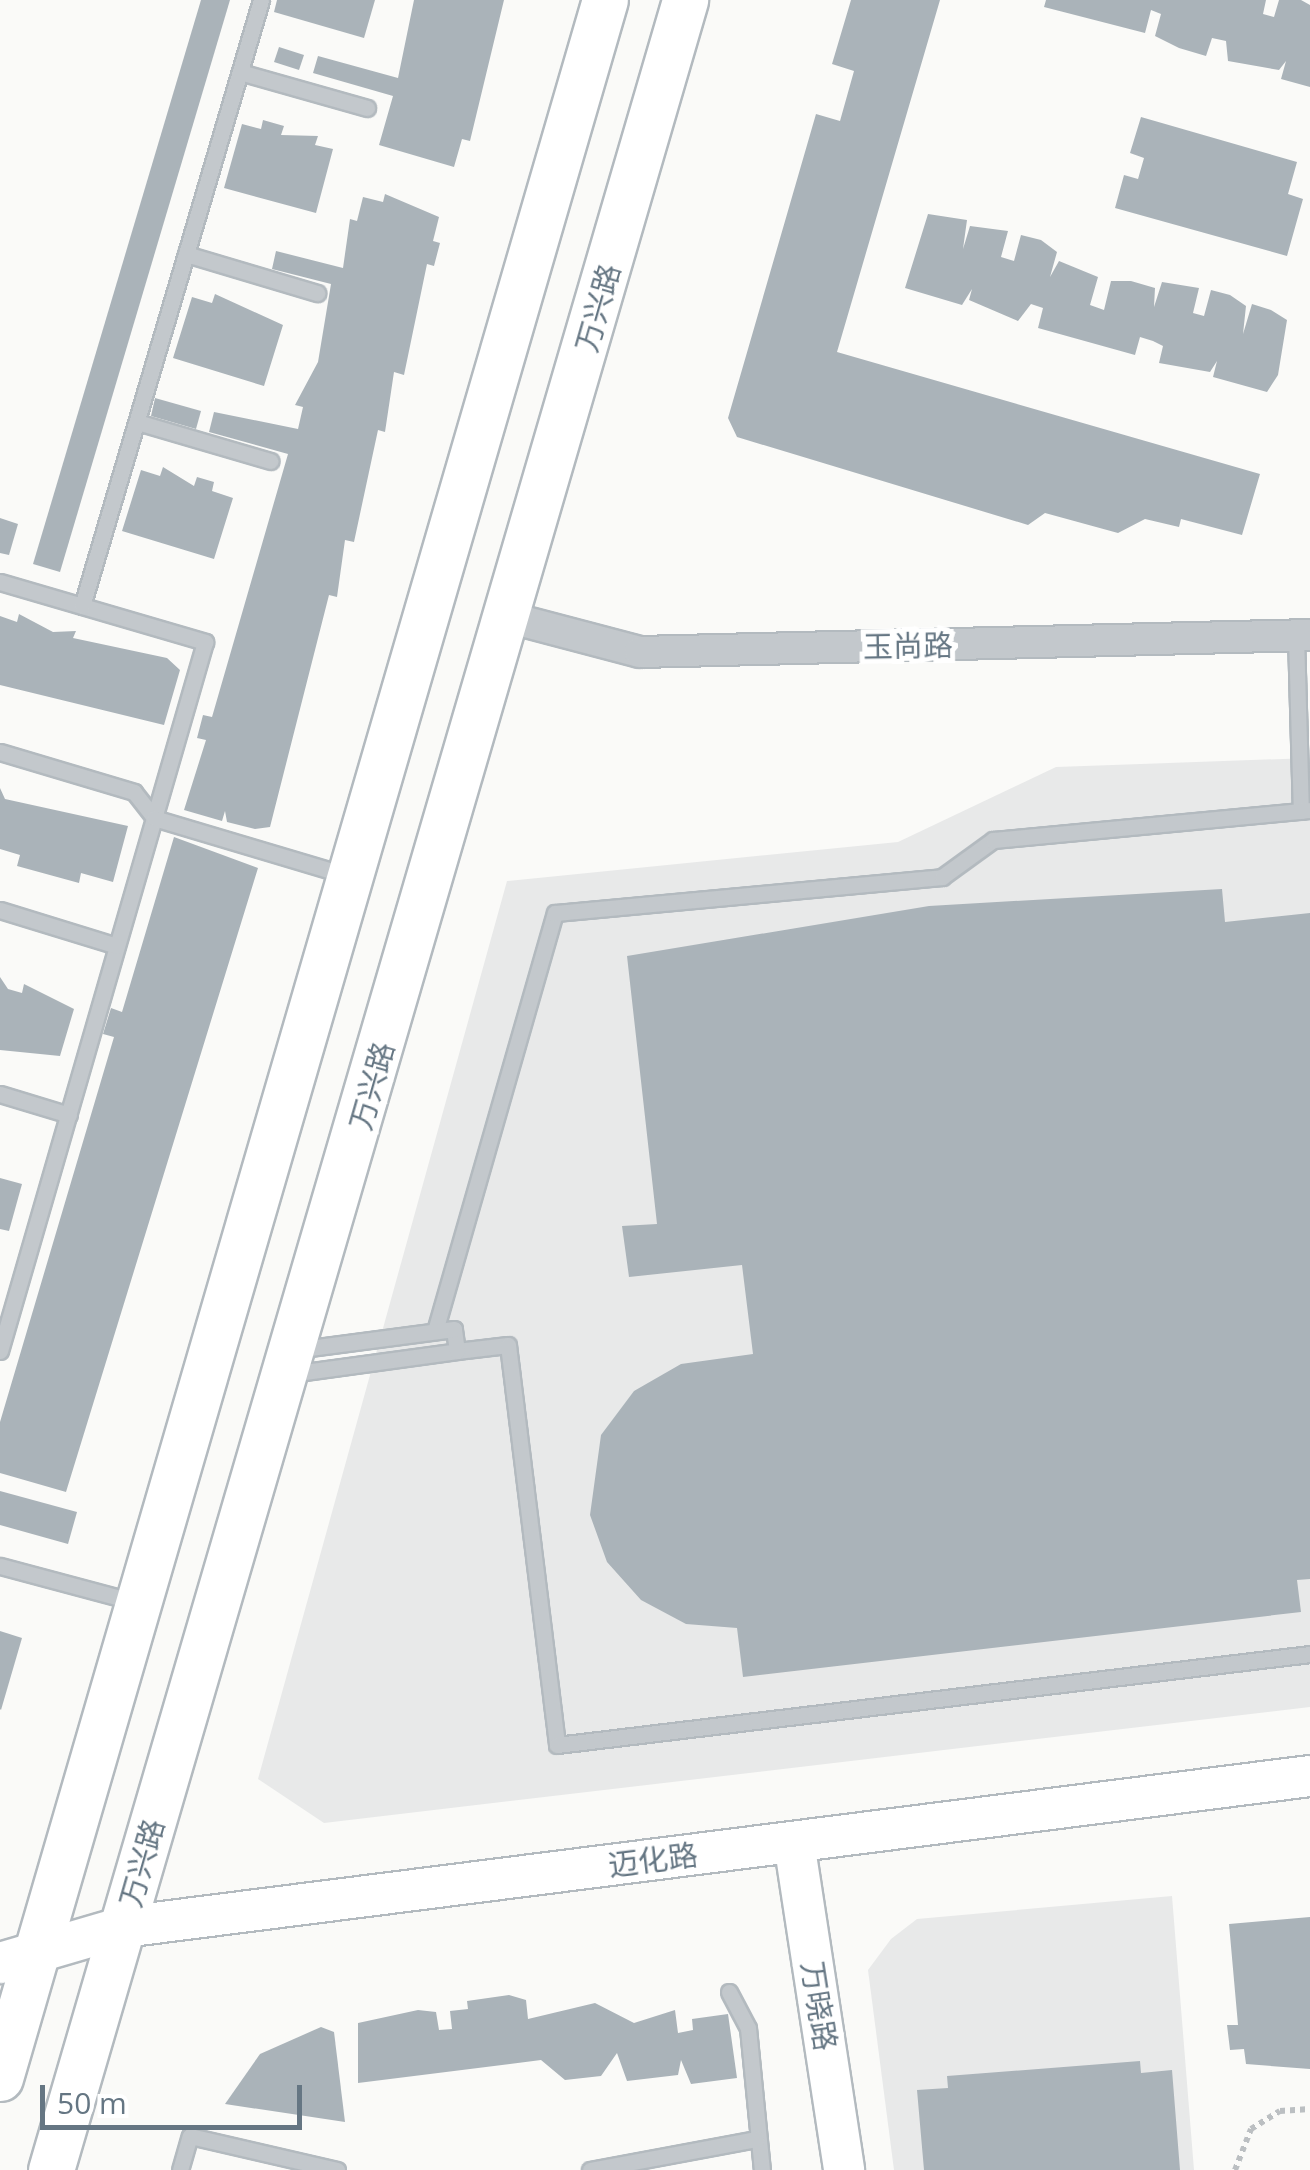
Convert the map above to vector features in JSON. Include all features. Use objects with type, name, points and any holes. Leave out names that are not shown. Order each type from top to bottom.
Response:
[{"type":"main road","points":[[0,2078],[18,1960],[139,1603],[353,878],[605,0]]},
{"type":"main road","name":"万兴路","points":[[51,2170],[510,618],[685,0]]},
{"type":"street","name":"玉尚路","points":[[510,618],[640,652],[1303,635]]},
{"type":"street","name":"迈化路","points":[[18,1960],[123,1927],[1310,1776]]},
{"type":"street","name":"万晓路","points":[[794,1842],[844,2170]]},
{"type":"lane","points":[[82,606],[261,0]]},
{"type":"lane","points":[[240,72],[367,108]]},
{"type":"lane","points":[[186,254],[317,293]]},
{"type":"lane","points":[[136,422],[270,461]]},
{"type":"lane","points":[[0,582],[205,642],[0,1350]]},
{"type":"lane","points":[[435,1332],[555,914],[942,876],[992,840],[1306,810],[1303,635]]},
{"type":"lane","points":[[0,752],[134,792],[154,818],[353,878]]},
{"type":"lane","points":[[0,910],[117,946]]},
{"type":"lane","points":[[0,1094],[68,1114]]},
{"type":"lane","points":[[0,1284],[18,1289]]},
{"type":"lane","points":[[290,1362],[454,1329],[457,1351]]},
{"type":"lane","points":[[290,1362],[508,1345],[557,1744],[1310,1654]]},
{"type":"lane","points":[[0,1566],[139,1603]]},
{"type":"lane","points":[[729,1992],[748,2028],[756,2140],[762,2170]]},
{"type":"lane","points":[[180,2170],[190,2136],[337,2170]]},
{"type":"lane","points":[[590,2170],[756,2140]]},
{"type":"path","points":[[1235,2170],[1252,2129],[1280,2111],[1310,2109]]},
{"type":"shaded area","points":[[1310,758],[1310,1707],[324,1823],[258,1779],[507,881],[898,842],[1056,767]]},
{"type":"shaded area","points":[[1172,1896],[1194,2170],[894,2170],[868,1970],[891,1939],[917,1919]]},
{"type":"building","points":[[201,0],[230,0],[60,572],[33,564]]},
{"type":"building","points":[[277,0],[375,0],[364,38],[274,12]]},
{"type":"building","points":[[414,0],[504,0],[470,141],[462,139],[454,167],[379,145],[393,96],[313,73],[318,56],[398,78]]},
{"type":"building","points":[[851,0],[940,0],[837,352],[1260,474],[1242,535],[1181,519],[1179,527],[1145,519],[1118,533],[1045,513],[1028,525],[737,437],[728,418],[816,114],[840,121],[854,71],[832,64]]},
{"type":"building","points":[[1046,0],[1266,0],[1263,14],[1274,17],[1279,0],[1301,0],[1310,5],[1310,87],[1281,79],[1286,61],[1279,70],[1228,61],[1226,41],[1212,38],[1206,56],[1179,48],[1155,36],[1161,14],[1151,10],[1145,33],[1044,7]]},
{"type":"building","points":[[279,47],[304,55],[299,70],[274,62]]},
{"type":"building","points":[[1141,117],[1297,162],[1288,194],[1303,199],[1287,256],[1115,208],[1124,175],[1138,179],[1144,158],[1130,153]]},
{"type":"building","points":[[263,120],[284,126],[281,135],[318,136],[315,145],[333,149],[316,213],[224,188],[242,124],[261,129]]},
{"type":"building","points":[[385,194],[439,217],[433,241],[440,243],[434,266],[427,264],[404,375],[394,372],[385,432],[378,430],[354,542],[345,540],[337,597],[329,595],[270,827],[255,829],[227,822],[225,811],[222,821],[184,810],[206,740],[197,738],[203,715],[212,717],[288,454],[209,432],[214,412],[298,429],[303,407],[295,405],[318,362],[331,284],[272,269],[276,251],[343,268],[350,219],[357,221],[363,197],[383,202]]},
{"type":"building","points":[[928,214],[967,220],[963,249],[970,226],[1008,231],[1001,257],[1014,261],[1021,235],[1041,240],[1057,252],[1050,277],[1059,261],[1098,277],[1090,305],[1104,310],[1111,281],[1131,281],[1155,288],[1154,307],[1162,282],[1199,288],[1193,313],[1204,316],[1211,290],[1230,295],[1246,306],[1243,334],[1252,304],[1271,310],[1287,320],[1278,375],[1267,392],[1213,377],[1217,361],[1210,372],[1159,363],[1163,346],[1140,337],[1135,355],[1038,328],[1043,308],[1031,304],[1018,321],[969,300],[972,289],[962,305],[905,288]]},
{"type":"building","points":[[215,294],[283,325],[264,386],[173,358],[192,297],[212,303]]},
{"type":"building","points":[[155,398],[201,411],[196,429],[151,416]]},
{"type":"building","points":[[163,467],[194,486],[197,477],[214,482],[212,491],[233,498],[214,559],[122,531],[141,470],[160,476]]},
{"type":"building","points":[[0,518],[18,524],[9,555],[0,553]]},
{"type":"building","points":[[19,614],[53,632],[76,631],[73,638],[167,658],[180,670],[164,725],[0,685],[0,616],[17,622]]},
{"type":"building","points":[[0,788],[5,799],[128,826],[113,882],[81,873],[79,883],[17,866],[20,855],[0,849]]},
{"type":"building","points":[[174,837],[258,868],[66,1492],[0,1473],[0,1422],[114,1037],[103,1034],[111,1008],[122,1012]]},
{"type":"building","points":[[1222,889],[1225,922],[1310,913],[1310,1579],[1297,1580],[1301,1612],[743,1677],[737,1628],[686,1624],[641,1600],[607,1562],[590,1515],[601,1435],[634,1391],[681,1364],[753,1354],[742,1265],[629,1277],[622,1226],[657,1224],[627,956],[929,906]]},
{"type":"building","points":[[0,977],[8,989],[22,993],[24,984],[74,1009],[60,1056],[0,1050]]},
{"type":"building","points":[[0,1178],[22,1184],[9,1231],[0,1229]]},
{"type":"building","points":[[0,1491],[77,1512],[68,1544],[0,1525]]},
{"type":"building","points":[[0,1631],[22,1638],[1,1710],[0,1709]]},
{"type":"building","points":[[1310,1917],[1310,2069],[1246,2064],[1244,2049],[1230,2050],[1227,2025],[1238,2025],[1229,1924]]},
{"type":"building","points":[[509,1995],[526,2000],[528,2019],[595,2003],[634,2023],[675,2010],[678,2033],[693,2030],[692,2019],[728,2014],[737,2078],[691,2084],[681,2060],[678,2075],[627,2081],[617,2053],[601,2076],[565,2080],[541,2060],[358,2083],[358,2023],[418,2010],[436,2012],[439,2030],[452,2029],[450,2011],[468,2009],[467,2001]]},
{"type":"building","points":[[321,2027],[334,2032],[345,2122],[225,2104],[260,2054]]},
{"type":"building","points":[[1140,2061],[1141,2073],[1172,2070],[1180,2170],[924,2170],[917,2090],[948,2088],[947,2076]]}]
